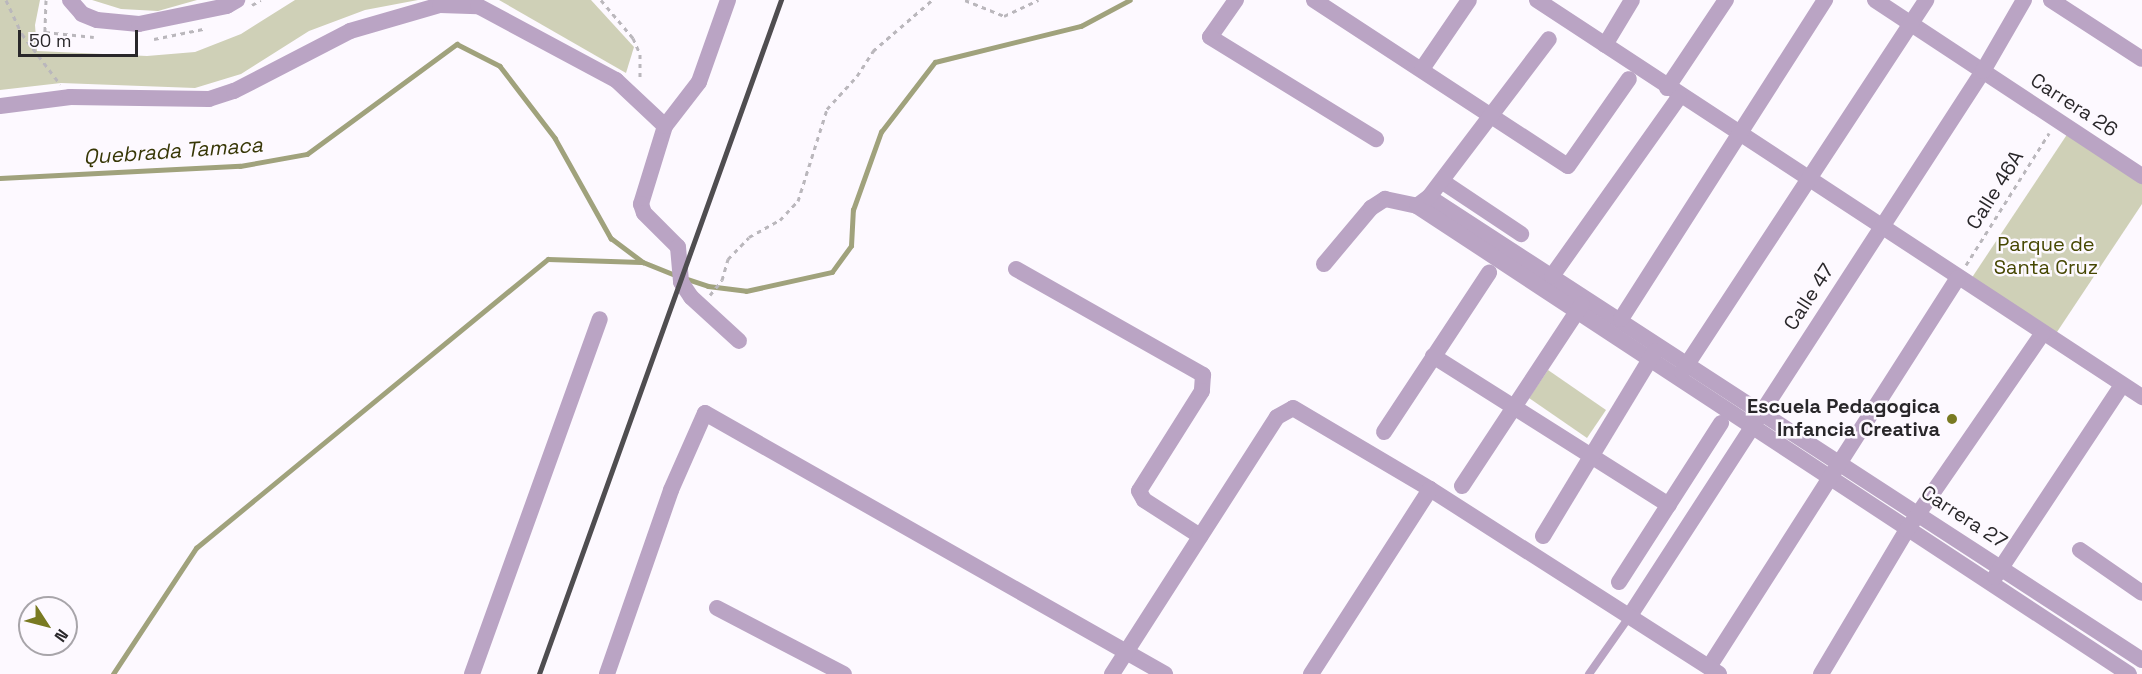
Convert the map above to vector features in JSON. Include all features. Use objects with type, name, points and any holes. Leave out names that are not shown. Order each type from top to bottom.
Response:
[{"type":"street","points":[[70,0],[81,14],[97,20],[139,24],[227,6],[237,0]]},
{"type":"street","points":[[728,0],[699,82],[665,126],[641,204],[644,213],[678,247],[681,282],[700,307],[739,341]]},
{"type":"street","points":[[1236,0],[1210,37],[1376,139]]},
{"type":"street","points":[[1314,0],[1568,166],[1629,79]]},
{"type":"street","points":[[1422,69],[1469,0]]},
{"type":"street","points":[[1537,0],[1673,92],[1811,178],[1958,278],[2142,397]]},
{"type":"street","points":[[1605,45],[1632,0]]},
{"type":"street","points":[[1552,276],[1673,92],[1726,0]]},
{"type":"street","points":[[1621,319],[1825,0]]},
{"type":"street","name":"Carrera 26","points":[[1875,0],[2142,176]]},
{"type":"street","points":[[1678,377],[1690,364],[1926,0]]},
{"type":"street","name":"Calle 47","points":[[1629,617],[1880,225],[1983,71],[2024,0]]},
{"type":"street","points":[[2051,0],[2142,59]]},
{"type":"street","points":[[0,106],[70,97],[209,99],[234,91],[350,31],[440,5],[478,6],[616,80],[640,98],[665,126]]},
{"type":"street","points":[[1423,202],[1443,182],[1491,114],[1549,39]]},
{"type":"street","points":[[1443,182],[1521,234]]},
{"type":"street","points":[[1324,264],[1371,208],[1385,199],[1423,202],[1552,276],[1621,319],[1678,377],[1907,530],[2129,674]]},
{"type":"street","points":[[1423,202],[1575,312],[1655,352]]},
{"type":"street","points":[[1016,269],[1203,375],[1202,391],[1139,491],[1144,500],[1200,536]]},
{"type":"street","points":[[1384,432],[1489,273]]},
{"type":"street","points":[[1112,674],[1277,417],[1287,408],[1300,410],[1430,489],[1714,670],[1829,476],[1958,278]]},
{"type":"street","points":[[1462,486],[1586,298]]},
{"type":"street","points":[[472,674],[600,319]]},
{"type":"street","points":[[1821,674],[1907,530],[1921,514],[2043,333]]},
{"type":"street","points":[[1543,536],[1655,352]]},
{"type":"street","name":"Carrera 27","points":[[1655,352],[1690,364],[1760,412],[1921,514],[2142,660]]},
{"type":"street","points":[[1433,356],[1669,505]]},
{"type":"street","points":[[1990,584],[2122,384]]},
{"type":"street","points":[[608,674],[671,490],[705,413],[1165,674]]},
{"type":"street","points":[[1619,582],[1721,423]]},
{"type":"street","points":[[1311,674],[1430,489]]},
{"type":"street","points":[[2080,550],[2142,592]]},
{"type":"street","points":[[717,608],[844,674]]},
{"type":"lane","points":[[1589,674],[1629,617]]},
{"type":"path","points":[[6,0],[22,34],[70,97]]},
{"type":"path","points":[[46,0],[42,28],[49,34]]},
{"type":"path","points":[[601,0],[633,38],[640,54],[640,98]]},
{"type":"path","points":[[700,307],[722,280],[728,259],[749,237],[780,220],[798,201],[827,109],[857,76],[873,51],[932,0]]},
{"type":"path","points":[[965,0],[1004,15],[1038,0]]},
{"type":"path","name":"Calle 46A","points":[[1958,278],[2058,119]]},
{"type":"green space","points":[[0,0],[40,0],[35,25],[37,51],[147,56],[195,52],[241,34],[295,0],[418,0],[365,10],[309,31],[241,74],[195,88],[61,83],[0,90]]},
{"type":"green space","points":[[92,0],[197,0],[158,11],[121,9]]},
{"type":"green space","points":[[499,0],[591,0],[634,47],[626,73]]},
{"type":"green space","name":"Parque de Santa Cruz","points":[[2068,133],[2142,182],[2142,204],[2055,335],[1971,279]]},
{"type":"green space","points":[[1548,370],[1606,410],[1587,438],[1529,398]]},
{"type":"waterway","name":"Quebrada Tamaca","points":[[684,278],[708,286],[746,291],[832,272],[851,246],[853,210],[881,132],[935,62],[1081,26],[1130,0]]},
{"type":"waterway","name":"Quebrada Tamaca","points":[[0,178],[240,166],[307,154],[457,44],[500,66],[555,138],[611,238],[643,262],[676,275]]},
{"type":"waterway","points":[[113,674],[196,548],[548,259],[641,262]]},
{"type":"railway","points":[[539,674],[781,0]]},
{"type":"place","name":"Escuela Pedagogica Infancia Creativa","points":[[1952,419]]}]
